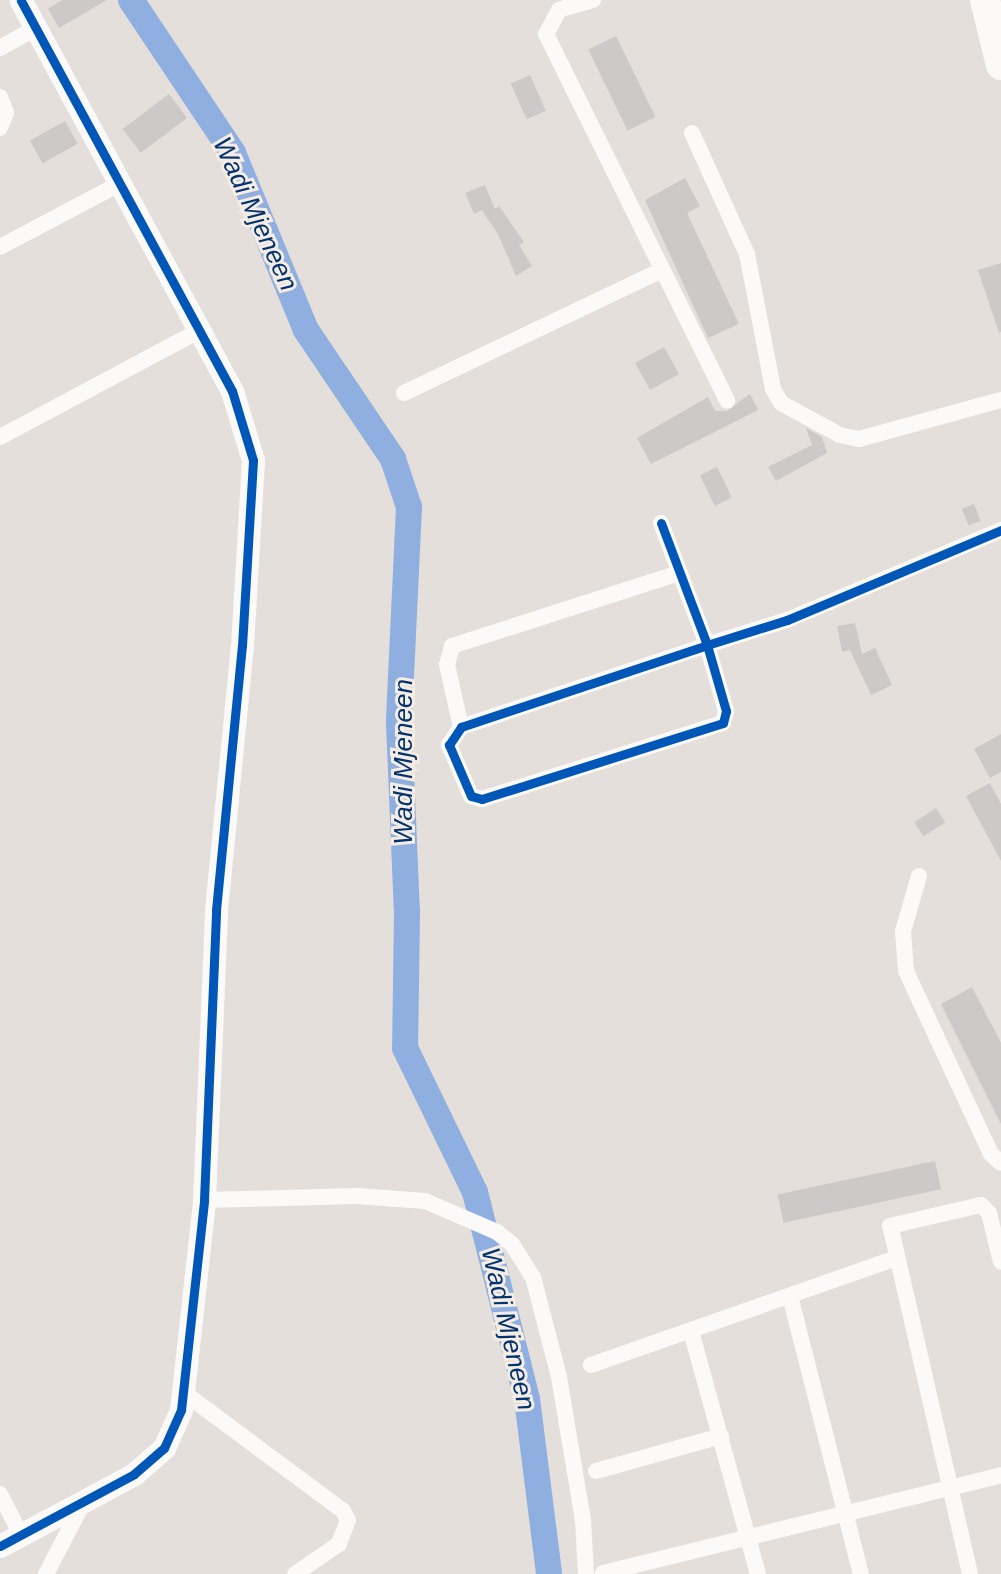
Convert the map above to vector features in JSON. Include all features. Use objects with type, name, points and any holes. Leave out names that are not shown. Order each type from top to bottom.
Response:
[{"type":"highway","points":[[985,0],[1001,65]]},
{"type":"street","points":[[0,1546],[134,1474],[164,1448],[175,1429],[183,1392],[204,1200],[216,910],[242,646],[253,460],[243,414],[21,0]]},
{"type":"street","points":[[593,0],[559,10],[546,34],[726,401]]},
{"type":"street","points":[[0,48],[36,28]]},
{"type":"street","points":[[0,97],[6,113],[0,128]]},
{"type":"street","points":[[692,134],[747,254],[773,389],[782,403],[829,430],[859,439],[1001,400]]},
{"type":"street","points":[[0,247],[119,184]]},
{"type":"street","points":[[404,393],[660,271]]},
{"type":"street","points":[[0,437],[200,330]]},
{"type":"street","points":[[662,523],[707,645],[726,711],[723,723],[702,732],[476,799],[467,791],[449,745],[461,727],[707,645],[825,606],[1001,530]]},
{"type":"street","points":[[461,727],[447,665],[452,646],[680,573]]},
{"type":"street","points":[[919,876],[903,930],[906,971],[991,1154],[1001,1163]]},
{"type":"street","points":[[204,1200],[396,1197],[452,1211],[497,1232],[523,1258],[539,1294],[575,1467],[586,1574]]},
{"type":"street","points":[[970,1574],[888,1234],[894,1223],[978,1205],[989,1213],[1001,1262]]},
{"type":"street","points":[[591,1365],[894,1259]]},
{"type":"street","points":[[790,1296],[861,1574]]},
{"type":"street","points":[[691,1331],[758,1574]]},
{"type":"street","points":[[183,1392],[343,1511],[348,1520],[339,1544],[295,1574]]},
{"type":"street","points":[[596,1471],[721,1436]]},
{"type":"street","points":[[603,1573],[646,1569],[749,1538],[1001,1475]]},
{"type":"street","points":[[0,1493],[21,1535]]},
{"type":"street","points":[[46,1574],[83,1503]]},
{"type":"building","points":[[62,0],[107,0],[59,28],[48,9]]},
{"type":"building","points":[[616,36],[655,117],[628,130],[588,50]]},
{"type":"building","points":[[530,75],[546,111],[527,119],[511,84]]},
{"type":"building","points":[[169,94],[187,118],[141,153],[123,129]]},
{"type":"building","points":[[65,121],[78,144],[43,163],[30,140]]},
{"type":"building","points":[[685,178],[700,206],[687,213],[739,324],[708,338],[645,200]]},
{"type":"building","points":[[485,185],[495,209],[499,206],[524,242],[519,245],[532,266],[516,276],[498,234],[482,210],[474,214],[465,193]]},
{"type":"building","points":[[1001,263],[1001,332],[999,333],[978,270]]},
{"type":"building","points":[[664,347],[679,374],[650,390],[635,363]]},
{"type":"building","points":[[750,394],[758,410],[651,464],[637,438],[708,397],[715,411],[727,411]]},
{"type":"building","points":[[806,428],[822,437],[827,453],[776,481],[768,467],[812,445]]},
{"type":"building","points":[[717,467],[732,498],[715,506],[700,475]]},
{"type":"building","points":[[974,504],[981,521],[969,526],[962,509]]},
{"type":"building","points":[[855,623],[862,654],[875,648],[892,685],[871,695],[850,650],[842,652],[837,626]]},
{"type":"building","points":[[1001,734],[1001,772],[990,778],[974,749]]},
{"type":"building","points":[[990,783],[1001,804],[1001,861],[966,796]]},
{"type":"building","points":[[936,808],[945,822],[923,836],[914,822]]},
{"type":"building","points":[[972,987],[1001,1043],[1001,1124],[941,1004]]},
{"type":"building","points":[[935,1161],[941,1189],[784,1223],[778,1194]]},
{"type":"waterway","name":"Wadi Mjeneen","points":[[131,0],[233,153],[306,330],[393,459],[409,507],[399,723],[407,911],[405,1048],[475,1192],[527,1399],[549,1574]]},
{"type":"cycle path","points":[[0,1546],[134,1474],[164,1448],[181,1410],[204,1200],[216,910],[242,646],[253,460],[232,391],[21,0]]},
{"type":"cycle path","points":[[661,523],[707,645],[726,711],[723,723],[482,799],[471,796],[449,745],[461,727],[707,645],[787,620],[1001,530]]}]
